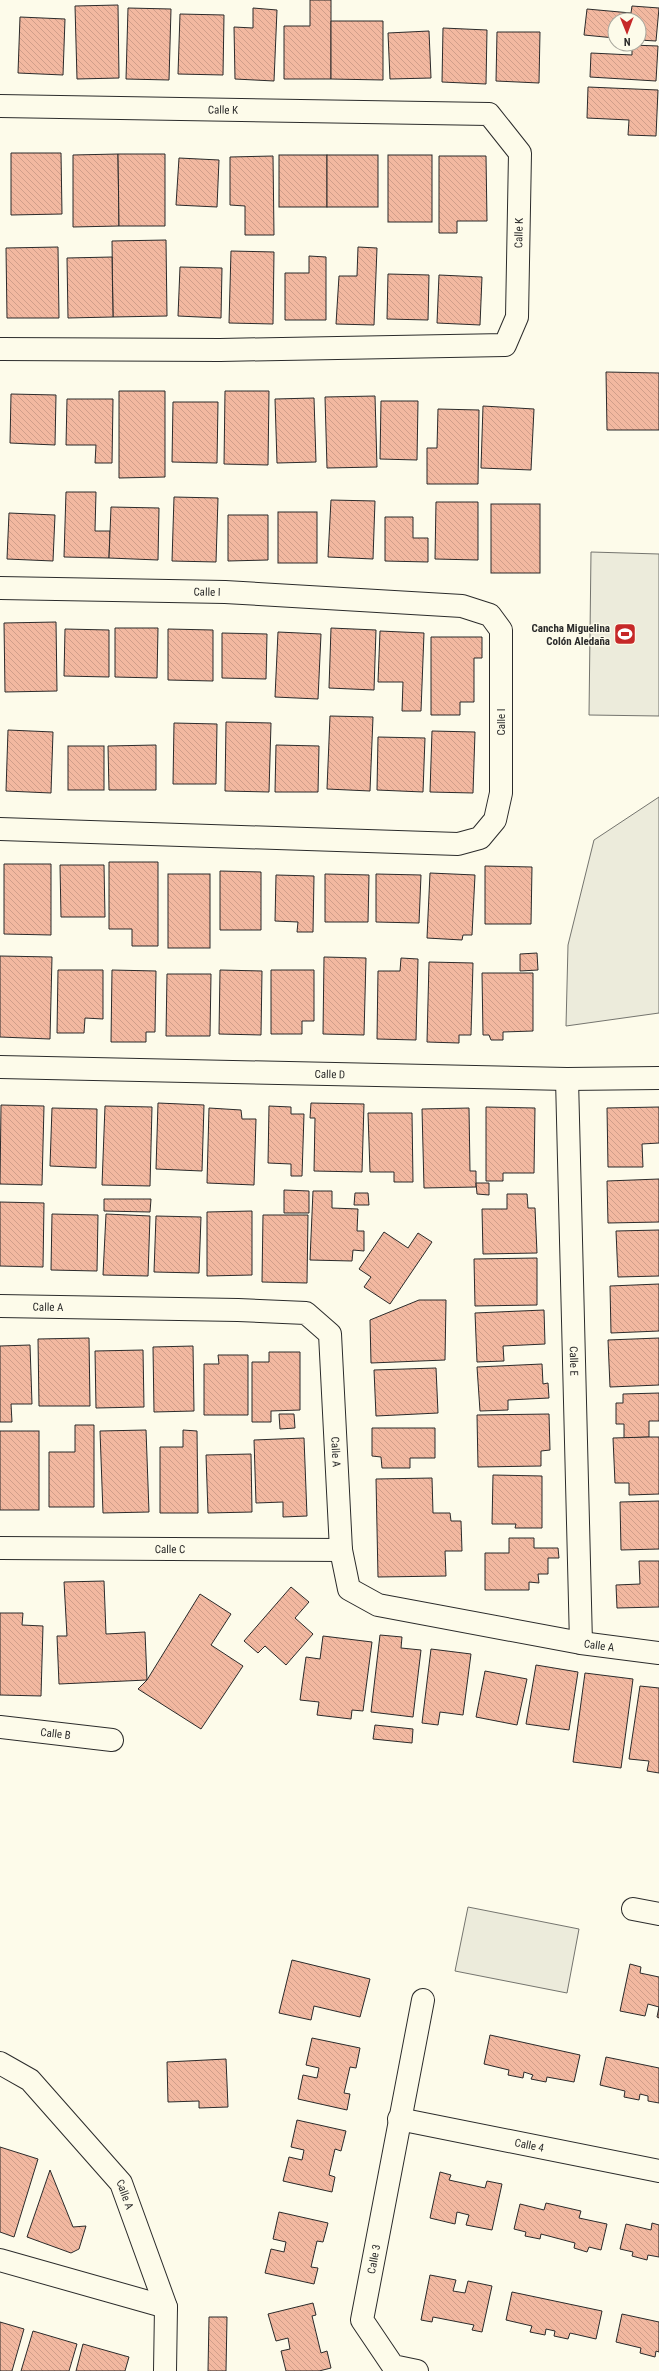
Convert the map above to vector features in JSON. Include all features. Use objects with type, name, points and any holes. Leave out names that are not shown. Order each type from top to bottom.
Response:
[{"type":"street","name":"Calle K","points":[[0,106],[489,114],[520,153],[517,317],[504,345],[220,350],[0,349]]},
{"type":"street","name":"Calle I","points":[[0,588],[225,592],[462,606],[490,615],[501,630],[501,793],[495,820],[480,838],[458,844],[0,829]]},
{"type":"street","name":"Calle D","points":[[0,1067],[567,1079],[659,1078]]},
{"type":"street","name":"Calle E","points":[[567,1079],[581,1643]]},
{"type":"street","name":"Calle A","points":[[0,1306],[238,1310],[306,1314],[330,1334],[341,1550],[349,1588],[378,1605],[581,1643],[659,1653]]},
{"type":"street","name":"Calle C","points":[[0,1548],[341,1550]]},
{"type":"street","name":"Calle B","points":[[0,1727],[112,1740]]},
{"type":"street","points":[[633,1909],[659,1914]]},
{"type":"street","name":"Calle 3","points":[[417,2371],[393,2366],[362,2320],[423,2000]]},
{"type":"street","name":"Calle A","points":[[0,2063],[30,2080],[121,2183],[166,2307],[165,2371]]},
{"type":"street","name":"Calle 4","points":[[399,2120],[659,2171]]},
{"type":"street","points":[[0,2260],[166,2307]]},
{"type":"shaded area","name":"Cancha Miguelina Colón Aledaña","points":[[591,552],[659,554],[659,716],[589,715]]},
{"type":"shaded area","points":[[659,797],[659,1013],[566,1026],[568,945],[594,840]]},
{"type":"shaded area","points":[[468,1907],[579,1929],[567,1993],[455,1971]]},
{"type":"building","points":[[310,0],[331,0],[331,79],[284,79],[284,26],[310,26]]},
{"type":"building","points":[[118,5],[119,78],[77,79],[75,6]]},
{"type":"building","points":[[632,6],[659,8],[656,41],[647,40],[647,12],[631,12]]},
{"type":"building","points":[[128,8],[171,9],[169,80],[126,79]]},
{"type":"building","points":[[253,8],[277,10],[274,81],[235,79],[234,27],[253,28]]},
{"type":"building","points":[[587,9],[620,12],[607,12],[607,37],[584,35]]},
{"type":"building","points":[[180,14],[224,15],[223,75],[178,74]]},
{"type":"building","points":[[20,17],[65,19],[63,75],[18,73]]},
{"type":"building","points":[[331,21],[383,21],[383,80],[331,79]]},
{"type":"building","points":[[443,28],[487,30],[486,84],[442,82]]},
{"type":"building","points":[[429,31],[431,78],[390,79],[388,33]]},
{"type":"building","points":[[497,32],[540,32],[539,83],[496,81]]},
{"type":"building","points":[[647,46],[658,46],[656,81],[590,77],[591,53],[632,55],[632,52],[647,52]]},
{"type":"building","points":[[588,87],[658,90],[656,136],[628,135],[629,120],[587,118]]},
{"type":"building","points":[[11,153],[61,153],[62,214],[11,215]]},
{"type":"building","points":[[118,154],[119,226],[73,227],[73,155]]},
{"type":"building","points":[[118,154],[165,154],[165,226],[119,226]]},
{"type":"building","points":[[279,155],[327,155],[327,207],[279,207]]},
{"type":"building","points":[[327,155],[378,155],[378,207],[327,207]]},
{"type":"building","points":[[388,155],[432,155],[432,222],[388,222]]},
{"type":"building","points":[[273,156],[274,235],[245,235],[245,206],[230,205],[230,157]]},
{"type":"building","points":[[439,156],[486,156],[487,221],[457,221],[457,233],[439,233]]},
{"type":"building","points":[[179,158],[219,160],[217,207],[176,205]]},
{"type":"building","points":[[166,240],[167,316],[113,317],[112,241]]},
{"type":"building","points":[[58,247],[59,318],[7,318],[6,248]]},
{"type":"building","points":[[358,247],[377,248],[374,325],[336,324],[339,276],[357,276]]},
{"type":"building","points":[[231,251],[274,252],[273,324],[229,323]]},
{"type":"building","points":[[309,256],[326,257],[326,320],[285,320],[285,273],[309,273]]},
{"type":"building","points":[[112,257],[113,317],[68,318],[67,258]]},
{"type":"building","points":[[180,267],[222,268],[221,318],[178,316]]},
{"type":"building","points":[[388,274],[429,275],[428,320],[387,319]]},
{"type":"building","points":[[439,275],[482,277],[480,325],[437,323]]},
{"type":"building","points":[[606,372],[659,373],[659,430],[607,430]]},
{"type":"building","points":[[119,391],[165,391],[165,477],[119,478]]},
{"type":"building","points":[[225,391],[269,391],[268,465],[224,464]]},
{"type":"building","points":[[11,394],[56,395],[55,445],[10,443]]},
{"type":"building","points":[[375,396],[377,467],[327,468],[325,397]]},
{"type":"building","points":[[314,398],[316,462],[277,463],[275,399]]},
{"type":"building","points":[[67,399],[113,399],[112,463],[95,463],[96,445],[66,445]]},
{"type":"building","points":[[381,401],[418,401],[417,460],[380,459]]},
{"type":"building","points":[[173,402],[218,402],[217,463],[172,462]]},
{"type":"building","points":[[483,406],[534,409],[531,470],[481,468]]},
{"type":"building","points":[[438,409],[479,410],[478,484],[427,484],[427,448],[437,448]]},
{"type":"building","points":[[66,492],[96,492],[95,531],[110,531],[109,558],[64,557]]},
{"type":"building","points":[[174,497],[218,498],[216,562],[172,561]]},
{"type":"building","points":[[331,500],[375,501],[373,559],[328,557]]},
{"type":"building","points":[[436,502],[478,502],[478,560],[435,559]]},
{"type":"building","points":[[491,504],[540,504],[540,573],[491,573]]},
{"type":"building","points":[[111,507],[159,508],[158,560],[109,558]]},
{"type":"building","points":[[278,512],[317,512],[317,563],[278,563]]},
{"type":"building","points":[[9,513],[55,515],[53,561],[7,559]]},
{"type":"building","points":[[228,515],[268,515],[268,560],[228,561]]},
{"type":"building","points":[[385,517],[413,517],[413,538],[428,538],[428,562],[385,561]]},
{"type":"building","points":[[56,622],[57,691],[5,692],[4,623]]},
{"type":"building","points":[[115,628],[158,628],[157,678],[115,677]]},
{"type":"building","points":[[331,628],[376,630],[374,690],[329,688]]},
{"type":"building","points":[[65,629],[109,630],[109,677],[64,676]]},
{"type":"building","points":[[168,629],[213,630],[213,681],[168,680]]},
{"type":"building","points":[[380,631],[424,633],[421,711],[402,711],[403,682],[378,682]]},
{"type":"building","points":[[278,632],[321,634],[318,699],[275,697]]},
{"type":"building","points":[[222,633],[267,634],[266,679],[222,678]]},
{"type":"building","points":[[431,637],[482,637],[482,658],[474,658],[474,702],[460,702],[460,715],[431,715]]},
{"type":"building","points":[[330,716],[373,717],[370,791],[327,789]]},
{"type":"building","points":[[226,722],[271,723],[269,792],[225,791]]},
{"type":"building","points":[[174,723],[217,724],[216,784],[173,784]]},
{"type":"building","points":[[8,730],[53,732],[51,793],[6,791]]},
{"type":"building","points":[[432,731],[475,732],[473,793],[430,792]]},
{"type":"building","points":[[378,737],[425,738],[423,792],[377,790]]},
{"type":"building","points":[[156,745],[156,790],[109,790],[108,746]]},
{"type":"building","points":[[276,745],[319,746],[318,792],[275,792]]},
{"type":"building","points":[[68,746],[104,746],[104,790],[68,790]]},
{"type":"building","points":[[109,862],[158,862],[158,946],[132,946],[132,929],[109,929]]},
{"type":"building","points":[[4,864],[51,864],[51,935],[4,934]]},
{"type":"building","points":[[60,865],[104,865],[105,917],[61,917]]},
{"type":"building","points":[[485,866],[532,867],[531,924],[485,924]]},
{"type":"building","points":[[220,871],[261,872],[261,930],[220,930]]},
{"type":"building","points":[[430,873],[475,875],[472,935],[463,935],[462,940],[427,938]]},
{"type":"building","points":[[168,874],[210,874],[210,948],[168,948]]},
{"type":"building","points":[[325,874],[369,875],[368,922],[325,922]]},
{"type":"building","points":[[376,874],[421,875],[419,923],[376,922]]},
{"type":"building","points":[[276,875],[314,876],[313,932],[297,932],[298,922],[275,921]]},
{"type":"building","points":[[537,953],[538,970],[520,971],[520,954]]},
{"type":"building","points":[[0,956],[52,957],[50,1039],[0,1037]]},
{"type":"building","points":[[324,957],[366,958],[364,1035],[323,1034]]},
{"type":"building","points":[[401,958],[418,959],[416,1040],[377,1039],[378,971],[400,971]]},
{"type":"building","points":[[429,962],[473,963],[471,1035],[459,1035],[459,1043],[427,1042]]},
{"type":"building","points":[[58,970],[103,970],[103,1019],[85,1018],[84,1033],[57,1033]]},
{"type":"building","points":[[112,970],[156,971],[155,1032],[146,1032],[146,1042],[111,1042]]},
{"type":"building","points":[[220,970],[262,971],[261,1035],[219,1034]]},
{"type":"building","points":[[271,970],[314,970],[314,1021],[302,1021],[302,1034],[271,1034]]},
{"type":"building","points":[[482,973],[533,973],[533,1031],[503,1032],[503,1040],[491,1040],[489,1035],[483,1035]]},
{"type":"building","points":[[167,974],[211,974],[210,1036],[166,1036]]},
{"type":"building","points":[[158,1103],[204,1105],[202,1171],[156,1169]]},
{"type":"building","points":[[311,1103],[364,1104],[362,1172],[314,1171],[315,1118],[310,1118]]},
{"type":"building","points":[[1,1105],[44,1106],[42,1185],[0,1184]]},
{"type":"building","points":[[105,1106],[152,1107],[150,1186],[102,1185]]},
{"type":"building","points":[[269,1106],[291,1107],[291,1114],[304,1114],[302,1176],[291,1176],[291,1164],[268,1163]]},
{"type":"building","points":[[486,1107],[535,1108],[534,1173],[503,1173],[503,1181],[486,1181]]},
{"type":"building","points":[[659,1107],[659,1143],[642,1144],[643,1167],[608,1167],[607,1108]]},
{"type":"building","points":[[52,1108],[97,1109],[96,1168],[50,1166]]},
{"type":"building","points":[[209,1108],[241,1110],[242,1119],[256,1119],[254,1185],[207,1183]]},
{"type":"building","points":[[469,1108],[470,1171],[476,1171],[476,1187],[424,1188],[422,1109]]},
{"type":"building","points":[[368,1113],[412,1113],[413,1182],[394,1182],[394,1172],[370,1172]]},
{"type":"building","points":[[659,1179],[659,1222],[608,1223],[607,1181]]},
{"type":"building","points":[[476,1183],[489,1183],[489,1195],[477,1194]]},
{"type":"building","points":[[284,1190],[309,1191],[309,1213],[284,1213]]},
{"type":"building","points":[[313,1191],[332,1191],[332,1208],[358,1209],[357,1231],[364,1231],[364,1251],[353,1250],[352,1261],[310,1260]]},
{"type":"building","points":[[355,1193],[368,1193],[369,1205],[354,1205]]},
{"type":"building","points":[[507,1194],[527,1194],[528,1208],[535,1208],[537,1253],[483,1254],[482,1209],[507,1209]]},
{"type":"building","points":[[104,1199],[151,1199],[150,1212],[104,1211]]},
{"type":"building","points":[[0,1202],[44,1203],[43,1267],[0,1266]]},
{"type":"building","points":[[252,1211],[252,1275],[207,1276],[207,1212]]},
{"type":"building","points":[[52,1214],[98,1215],[97,1271],[51,1270]]},
{"type":"building","points":[[106,1214],[150,1216],[148,1276],[103,1275]]},
{"type":"building","points":[[263,1215],[308,1215],[307,1283],[262,1282]]},
{"type":"building","points":[[156,1216],[201,1217],[199,1273],[154,1272]]},
{"type":"building","points":[[659,1230],[659,1276],[618,1277],[616,1231]]},
{"type":"building","points":[[384,1232],[408,1248],[418,1233],[432,1242],[390,1304],[364,1287],[371,1277],[359,1269]]},
{"type":"building","points":[[537,1258],[537,1305],[475,1306],[474,1259]]},
{"type":"building","points":[[659,1284],[659,1331],[611,1333],[610,1286]]},
{"type":"building","points":[[419,1300],[446,1300],[445,1360],[371,1363],[370,1320]]},
{"type":"building","points":[[544,1310],[545,1344],[503,1346],[504,1361],[477,1362],[475,1313]]},
{"type":"building","points":[[89,1338],[90,1406],[39,1406],[38,1339]]},
{"type":"building","points":[[659,1338],[659,1385],[610,1387],[608,1340]]},
{"type":"building","points":[[30,1345],[32,1404],[11,1404],[12,1422],[0,1422],[0,1346]]},
{"type":"building","points":[[193,1346],[194,1411],[154,1412],[153,1347]]},
{"type":"building","points":[[143,1350],[144,1407],[96,1408],[95,1351]]},
{"type":"building","points":[[269,1352],[300,1352],[300,1410],[271,1411],[271,1422],[252,1422],[252,1362],[269,1362]]},
{"type":"building","points":[[218,1355],[248,1355],[248,1415],[204,1415],[204,1364],[219,1364]]},
{"type":"building","points":[[542,1364],[543,1384],[548,1383],[549,1398],[508,1400],[508,1410],[480,1411],[477,1367]]},
{"type":"building","points":[[436,1368],[438,1413],[376,1416],[374,1370]]},
{"type":"building","points":[[659,1393],[659,1421],[649,1421],[649,1437],[624,1438],[624,1424],[616,1424],[616,1403],[623,1403],[623,1394]]},
{"type":"building","points":[[279,1414],[294,1414],[295,1428],[280,1429]]},
{"type":"building","points":[[549,1414],[550,1450],[541,1451],[541,1466],[478,1467],[477,1415]]},
{"type":"building","points":[[75,1425],[94,1425],[94,1507],[49,1507],[49,1452],[75,1452]]},
{"type":"building","points":[[372,1428],[435,1428],[435,1458],[410,1458],[410,1468],[382,1468],[381,1457],[372,1456]]},
{"type":"building","points":[[146,1430],[149,1512],[103,1513],[100,1431]]},
{"type":"building","points":[[183,1430],[197,1431],[198,1513],[160,1513],[160,1447],[183,1447]]},
{"type":"building","points":[[0,1431],[39,1431],[39,1510],[0,1510]]},
{"type":"building","points":[[659,1437],[659,1494],[629,1495],[629,1483],[615,1483],[613,1438]]},
{"type":"building","points":[[304,1438],[307,1516],[283,1517],[283,1502],[256,1503],[254,1440]]},
{"type":"building","points":[[251,1454],[252,1512],[208,1513],[206,1455]]},
{"type":"building","points":[[493,1475],[542,1476],[542,1528],[515,1528],[516,1524],[492,1524]]},
{"type":"building","points":[[432,1478],[433,1513],[450,1513],[451,1521],[461,1521],[462,1551],[445,1551],[446,1576],[378,1577],[376,1479]]},
{"type":"building","points":[[659,1501],[659,1549],[621,1550],[620,1502]]},
{"type":"building","points":[[509,1538],[534,1538],[534,1548],[558,1548],[559,1558],[548,1558],[548,1574],[538,1574],[539,1583],[529,1582],[529,1590],[485,1590],[485,1553],[509,1553]]},
{"type":"building","points":[[639,1561],[659,1561],[659,1607],[617,1608],[616,1585],[640,1584]]},
{"type":"building","points":[[104,1581],[106,1634],[145,1632],[147,1680],[59,1684],[57,1636],[67,1636],[64,1582]]},
{"type":"building","points":[[291,1587],[309,1602],[295,1618],[313,1634],[286,1665],[265,1646],[258,1653],[244,1641]]},
{"type":"building","points":[[200,1594],[231,1614],[211,1645],[243,1666],[201,1729],[138,1689],[147,1680]]},
{"type":"building","points":[[0,1613],[23,1613],[22,1625],[43,1626],[41,1696],[0,1695]]},
{"type":"building","points":[[380,1635],[402,1637],[401,1648],[421,1650],[413,1717],[371,1712]]},
{"type":"building","points":[[323,1636],[372,1642],[363,1711],[352,1710],[351,1719],[317,1715],[319,1702],[300,1700],[306,1657],[320,1659]]},
{"type":"building","points":[[431,1649],[471,1654],[463,1715],[440,1712],[438,1725],[422,1723]]},
{"type":"building","points":[[536,1665],[578,1672],[569,1730],[526,1724]]},
{"type":"building","points":[[485,1671],[527,1679],[517,1725],[476,1717]]},
{"type":"building","points":[[585,1673],[633,1679],[621,1768],[573,1762]]},
{"type":"building","points":[[640,1686],[659,1688],[659,1773],[647,1771],[649,1761],[629,1759]]},
{"type":"building","points":[[375,1725],[413,1729],[412,1743],[373,1739]]},
{"type":"building","points":[[292,1960],[370,1979],[360,2017],[314,2006],[311,2020],[279,2013]]},
{"type":"building","points":[[630,1964],[641,1967],[640,1973],[659,1977],[659,2007],[648,2004],[645,2016],[620,2011]]},
{"type":"building","points":[[659,2007],[659,2018],[657,2017]]},
{"type":"building","points":[[490,2035],[580,2055],[574,2082],[547,2077],[546,2082],[531,2079],[533,2075],[524,2072],[523,2078],[508,2075],[509,2070],[484,2064]]},
{"type":"building","points":[[312,2038],[360,2048],[356,2068],[350,2067],[344,2093],[350,2094],[347,2110],[298,2099],[303,2075],[317,2078],[319,2068],[306,2065]]},
{"type":"building","points":[[606,2057],[659,2068],[659,2103],[648,2101],[648,2096],[640,2094],[639,2100],[624,2097],[625,2091],[600,2085]]},
{"type":"building","points":[[226,2059],[228,2107],[199,2108],[199,2101],[168,2102],[167,2062]]},
{"type":"building","points":[[297,2120],[346,2131],[341,2151],[335,2149],[329,2175],[335,2177],[332,2192],[283,2181],[289,2157],[302,2160],[304,2150],[291,2147]]},
{"type":"building","points":[[0,2147],[38,2159],[14,2237],[0,2232]]},
{"type":"building","points":[[50,2170],[73,2227],[86,2226],[79,2249],[71,2253],[27,2237]]},
{"type":"building","points":[[440,2172],[451,2175],[449,2180],[485,2188],[487,2181],[502,2184],[492,2230],[466,2225],[469,2215],[457,2212],[455,2224],[430,2218]]},
{"type":"building","points":[[546,2203],[581,2211],[579,2218],[607,2224],[601,2250],[589,2247],[587,2252],[574,2248],[575,2243],[541,2234],[540,2239],[525,2236],[526,2232],[514,2229],[520,2204],[544,2210]]},
{"type":"building","points":[[279,2212],[328,2223],[323,2242],[317,2241],[311,2267],[318,2268],[314,2284],[265,2273],[271,2249],[284,2252],[286,2242],[273,2239]]},
{"type":"building","points":[[652,2223],[659,2225],[659,2257],[648,2255],[647,2260],[632,2256],[633,2252],[620,2249],[626,2224],[651,2230]]},
{"type":"building","points":[[430,2275],[456,2280],[453,2291],[465,2293],[468,2281],[492,2286],[482,2332],[472,2330],[474,2325],[433,2317],[432,2322],[421,2320]]},
{"type":"building","points":[[512,2292],[602,2311],[596,2339],[570,2333],[568,2339],[554,2336],[555,2331],[546,2329],[545,2335],[530,2332],[532,2326],[506,2320]]},
{"type":"building","points":[[313,2303],[316,2315],[312,2316],[321,2353],[327,2351],[331,2368],[319,2371],[286,2371],[281,2351],[290,2349],[288,2338],[276,2341],[268,2314]]},
{"type":"building","points":[[622,2314],[659,2322],[659,2352],[656,2351],[655,2357],[640,2353],[641,2348],[616,2342]]},
{"type":"building","points":[[209,2317],[227,2317],[226,2371],[208,2371]]},
{"type":"building","points":[[0,2322],[24,2329],[12,2371],[0,2371]]},
{"type":"building","points":[[33,2331],[77,2344],[69,2371],[21,2371]]},
{"type":"building","points":[[83,2344],[129,2357],[125,2371],[76,2371]]},
{"type":"place","name":"Cancha Miguelina Colón Aledaña","points":[[625,634]]}]
